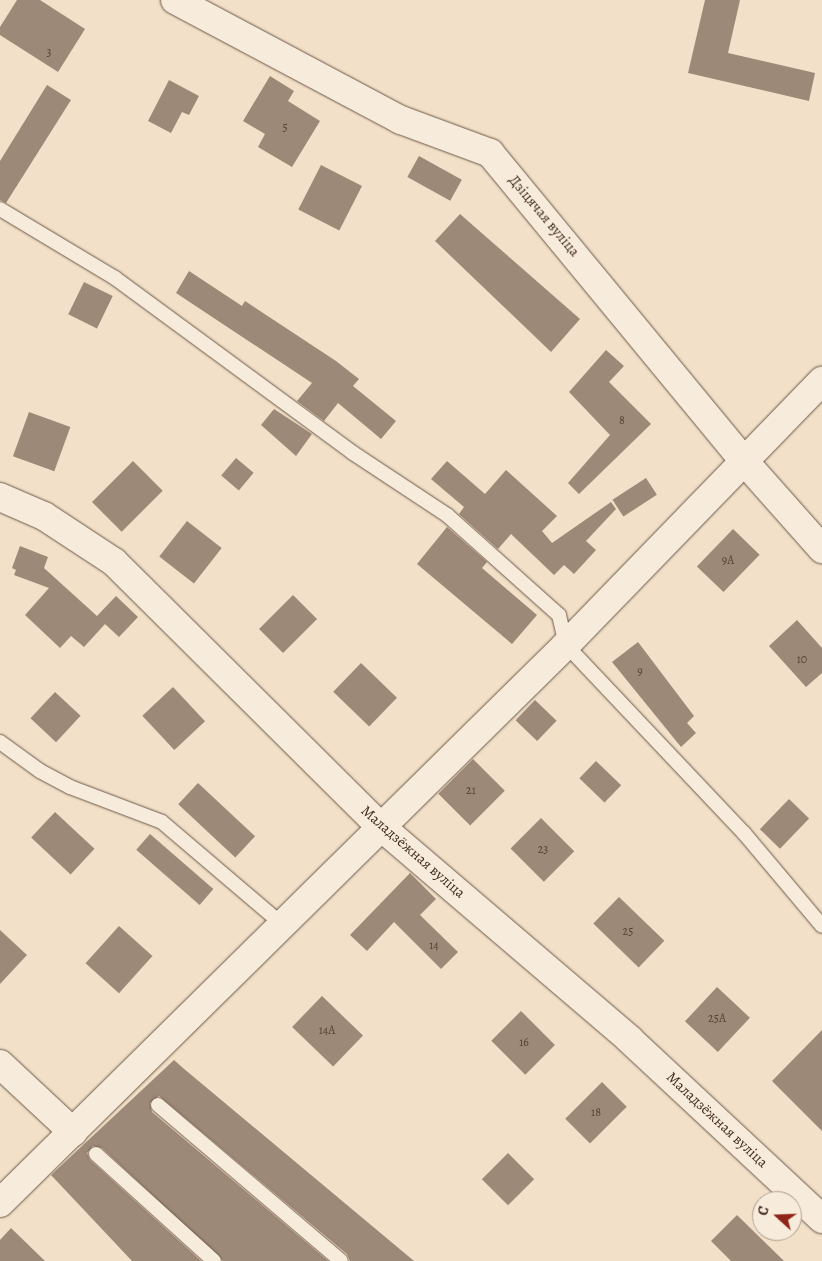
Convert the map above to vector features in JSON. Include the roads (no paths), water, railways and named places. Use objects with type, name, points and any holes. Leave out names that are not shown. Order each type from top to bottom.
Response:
[{"type":"street","name":"Дзіцячая вуліца","points":[[175,0],[425,132],[446,135],[490,153],[744,461],[822,549]]},
{"type":"street","points":[[0,1202],[284,926],[380,826],[566,646],[822,381]]},
{"type":"street","name":"Маладзёжная вуліца","points":[[0,497],[44,516],[114,562],[380,826],[629,1039],[822,1218]]},
{"type":"street","points":[[0,1064],[74,1132]]},
{"type":"lane","points":[[0,209],[115,278],[352,453],[447,515],[559,616],[566,646],[744,833],[822,926]]},
{"type":"lane","points":[[0,742],[40,771],[70,787],[162,822],[284,926]]},
{"type":"lane","points":[[158,1105],[342,1261]]},
{"type":"lane","points":[[96,1154],[214,1261]]}]
